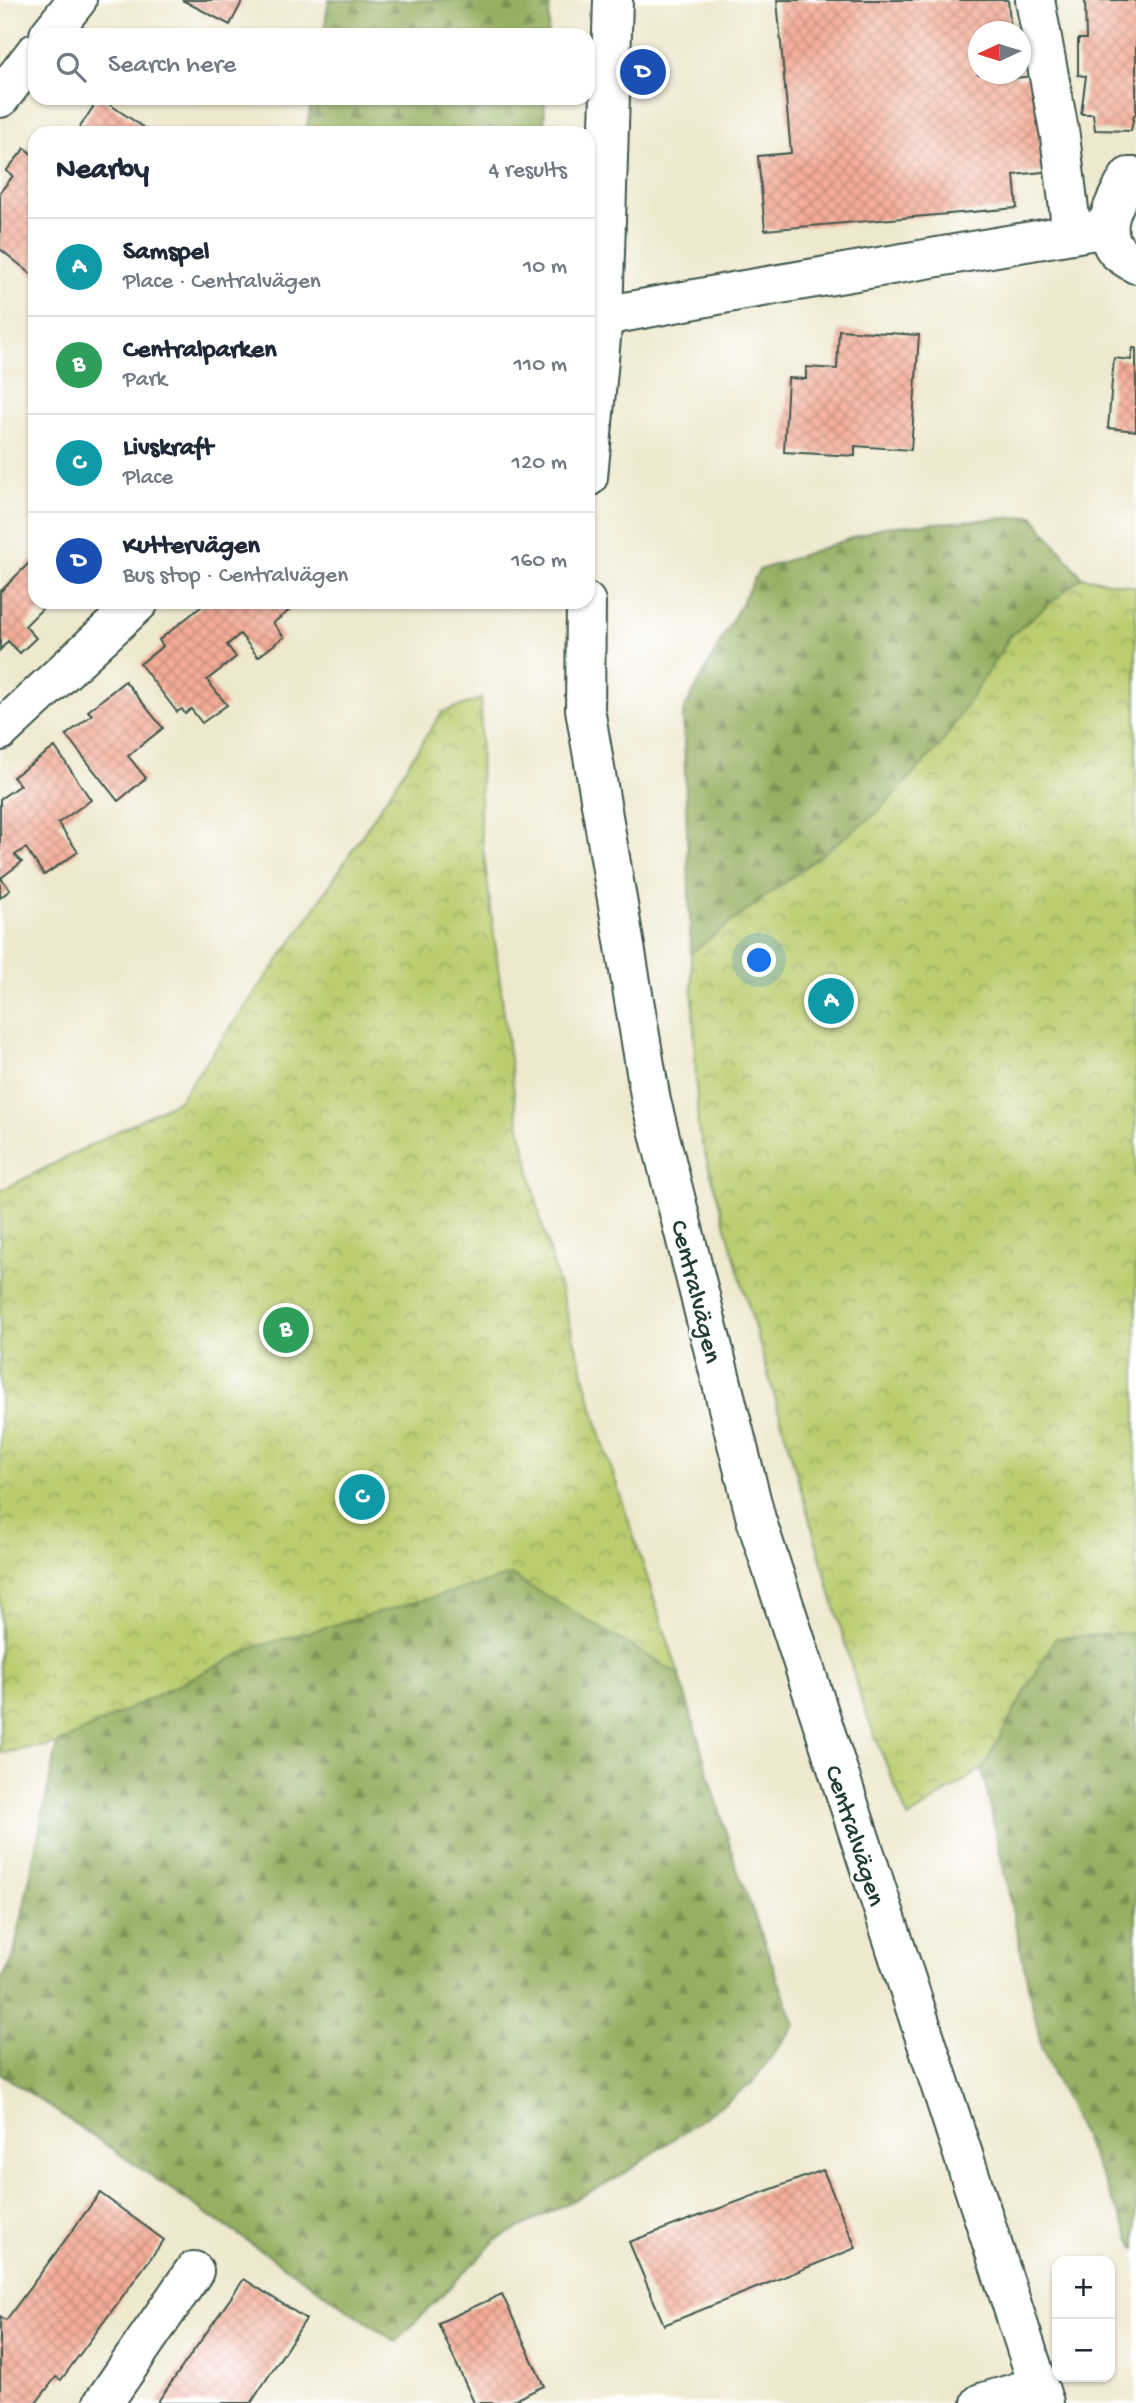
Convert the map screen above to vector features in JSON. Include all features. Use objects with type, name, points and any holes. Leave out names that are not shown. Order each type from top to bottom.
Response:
[{"type":"street","points":[[55,28],[77,0]]},
{"type":"street","points":[[595,338],[613,0]]},
{"type":"street","points":[[1035,0],[1060,136],[1090,231],[1136,264]]},
{"type":"street","points":[[0,98],[28,62]]},
{"type":"street","points":[[596,318],[1090,231],[1115,202],[1129,177],[1136,177]]},
{"type":"street","points":[[0,731],[131,609]]},
{"type":"street","name":"Centralvägen","points":[[586,609],[585,709],[651,1101],[756,1519],[898,1962],[1018,2398]]},
{"type":"street","points":[[103,2403],[194,2271]]},
{"type":"green space","points":[[329,0],[550,0],[548,28],[324,28]]},
{"type":"green space","points":[[311,105],[545,105],[544,126],[307,126]]},
{"type":"green space","points":[[1033,516],[1082,577],[1011,636],[942,743],[878,812],[691,953],[683,712],[759,570],[883,527]]},
{"type":"green space","points":[[1082,577],[1136,587],[1136,1632],[1055,1638],[982,1769],[908,1818],[863,1706],[698,1129],[691,953],[878,812],[942,743],[1011,636]]},
{"type":"green space","points":[[481,699],[480,824],[516,1108],[541,1221],[602,1440],[679,1674],[511,1575],[255,1647],[57,1744],[0,1753],[0,1191],[179,1100],[305,923],[442,712]]},
{"type":"green space","points":[[511,1575],[679,1674],[736,1866],[795,2025],[751,2084],[621,2176],[497,2239],[396,2342],[0,2073],[0,1983],[13,1959],[57,1744],[255,1647]]},
{"type":"green space","points":[[1136,1632],[1136,2250],[1042,2050],[982,1769],[1055,1638]]},
{"type":"building","points":[[182,0],[243,0],[230,25]]},
{"type":"building","points":[[777,0],[1008,0],[1010,21],[968,21],[968,84],[1031,84],[1031,76],[1044,75],[1052,171],[1014,175],[1017,208],[765,230],[758,156],[791,153]]},
{"type":"building","points":[[1085,0],[1136,0],[1136,115],[1131,131],[1095,130],[1093,114],[1081,114],[1086,76],[1078,75],[1078,39],[1086,39]]},
{"type":"building","points":[[94,105],[110,105],[142,126],[81,126]]},
{"type":"building","points":[[25,148],[28,151],[28,271],[0,249],[0,192],[13,176],[6,171]]},
{"type":"building","points":[[839,330],[919,335],[911,450],[855,446],[855,456],[784,452],[788,378],[806,379],[806,367],[837,369]]},
{"type":"building","points":[[1133,348],[1136,348],[1136,431],[1108,428],[1114,358],[1131,360]]},
{"type":"building","points":[[28,564],[28,609],[42,609],[25,626],[36,638],[20,653],[8,641],[0,650],[0,592]]},
{"type":"building","points":[[198,609],[291,609],[273,623],[284,637],[258,657],[240,634],[227,645],[236,657],[207,680],[227,705],[202,723],[191,709],[185,714],[182,709],[177,712],[140,664],[163,646],[159,640]]},
{"type":"building","points":[[125,681],[163,728],[128,756],[146,778],[118,801],[66,735],[92,715],[88,711]]},
{"type":"building","points":[[55,747],[91,800],[58,823],[78,852],[44,875],[26,848],[15,855],[22,862],[1,878],[10,890],[0,898],[0,799],[20,785],[13,777]]},
{"type":"building","points":[[823,2170],[856,2248],[664,2325],[629,2242]]},
{"type":"building","points":[[100,2193],[164,2240],[61,2380],[56,2377],[36,2403],[3,2403],[0,2400],[0,2316],[6,2320]]},
{"type":"building","points":[[244,2279],[306,2319],[251,2403],[157,2403]]},
{"type":"building","points":[[502,2294],[544,2386],[508,2403],[474,2403],[438,2323]]},
{"type":"place","name":"Kuttervägen","points":[[643,72]]},
{"type":"place","name":"Samspel","points":[[831,1001]]},
{"type":"place","name":"Centralparken","points":[[286,1330]]},
{"type":"place","name":"Livskraft","points":[[362,1497]]}]
